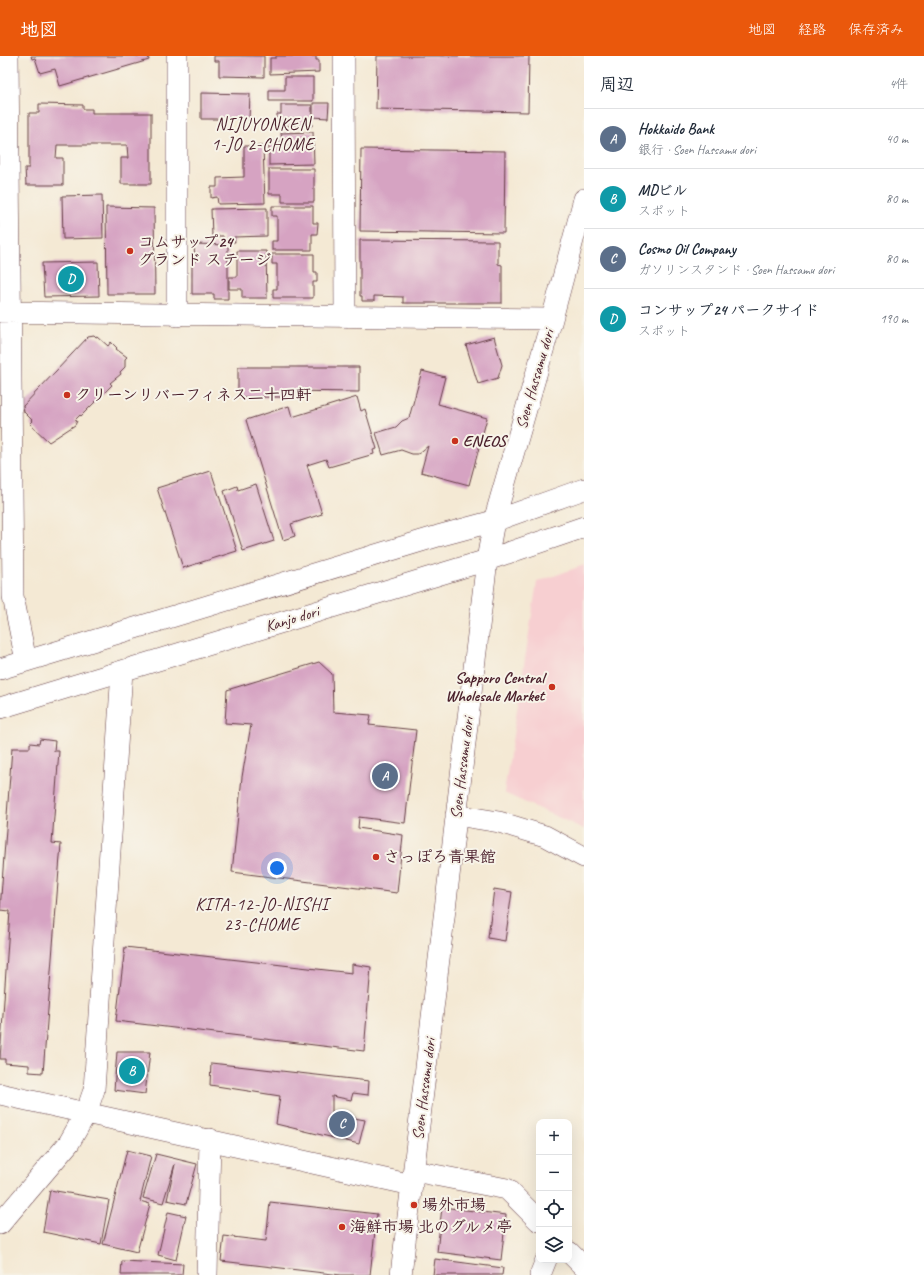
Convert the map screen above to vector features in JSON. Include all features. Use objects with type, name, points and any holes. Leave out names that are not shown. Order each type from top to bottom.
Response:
[{"type":"street","points":[[8,56],[4,140],[5,313],[13,596],[26,661]]},
{"type":"street","points":[[177,56],[177,316]]},
{"type":"street","points":[[344,56],[345,316]]},
{"type":"street","name":"Soen Hassamu dori","points":[[401,1275],[487,560],[494,521],[552,319],[584,199]]},
{"type":"street","points":[[5,313],[552,319]]},
{"type":"street","points":[[0,670],[430,538],[494,521],[584,489]]},
{"type":"street","name":"Kanjo dori","points":[[0,708],[487,560],[584,527]]},
{"type":"street","points":[[0,1224],[69,1143],[86,1113],[94,1090],[122,671]]},
{"type":"street","points":[[456,816],[499,822],[545,836],[584,857]]},
{"type":"street","points":[[0,1094],[210,1139],[413,1178],[507,1189],[536,1218]]},
{"type":"street","points":[[207,1275],[210,1139]]},
{"type":"street","points":[[572,1255],[584,1267]]},
{"type":"street","points":[[540,1275],[545,1263]]},
{"type":"shaded area","name":"Sapporo Central Wholesale Market","points":[[584,565],[584,829],[504,793],[537,582]]},
{"type":"building","points":[[31,56],[148,56],[149,60],[60,86],[55,69],[40,73],[35,58],[32,59]]},
{"type":"building","points":[[214,56],[264,56],[264,77],[219,76],[219,61],[214,61]]},
{"type":"building","points":[[276,56],[316,56],[316,60],[319,60],[319,72],[270,74],[270,58],[276,58]]},
{"type":"building","points":[[377,56],[529,56],[528,112],[376,109]]},
{"type":"building","points":[[285,77],[313,77],[313,101],[269,101],[269,90],[285,90]]},
{"type":"building","points":[[201,93],[250,94],[249,119],[201,119]]},
{"type":"building","points":[[313,103],[329,103],[328,118],[313,117]]},
{"type":"building","points":[[39,104],[83,105],[83,109],[92,109],[92,113],[151,113],[151,184],[121,184],[121,158],[128,158],[127,145],[57,145],[56,158],[63,158],[63,185],[26,185],[25,168],[29,168],[29,113],[39,113]]},
{"type":"building","points":[[281,105],[312,105],[312,126],[277,126],[277,114],[281,114]]},
{"type":"building","points":[[313,132],[314,164],[269,165],[269,141],[282,141],[281,133]]},
{"type":"building","points":[[244,146],[263,146],[265,203],[218,204],[217,197],[211,198],[211,187],[217,187],[217,178],[244,177]]},
{"type":"building","points":[[361,149],[505,151],[504,233],[360,231]]},
{"type":"building","points":[[269,169],[314,169],[314,202],[282,202],[282,194],[269,194]]},
{"type":"building","points":[[102,195],[103,238],[63,239],[62,196]]},
{"type":"building","points":[[272,206],[313,206],[313,223],[318,223],[317,234],[312,234],[312,250],[272,250],[272,241],[277,241],[277,216],[272,216]]},
{"type":"building","name":"コムサップ24 グランド ステージ","points":[[106,207],[154,208],[155,294],[107,294]]},
{"type":"building","points":[[267,208],[267,236],[234,237],[235,242],[223,242],[223,236],[212,236],[211,209]]},
{"type":"building","points":[[360,240],[498,241],[498,264],[502,265],[502,303],[403,303],[403,297],[374,296],[374,301],[362,301],[362,296],[360,296]]},
{"type":"building","points":[[194,244],[228,245],[228,299],[214,299],[214,294],[192,294],[192,262],[195,262]]},
{"type":"building","points":[[237,251],[266,251],[267,298],[242,298],[242,289],[229,289],[229,277],[237,277]]},
{"type":"building","points":[[272,254],[314,254],[314,272],[317,272],[317,282],[313,282],[313,298],[273,298],[273,289],[277,289],[277,264],[272,264]]},
{"type":"building","points":[[98,262],[99,296],[44,297],[42,263]]},
{"type":"building","name":"クリーンリバーフィネス二十四軒","points":[[94,336],[96,338],[98,337],[108,346],[111,342],[117,348],[116,349],[127,357],[125,359],[125,367],[120,372],[121,374],[110,383],[112,385],[81,416],[80,415],[75,420],[77,421],[75,425],[49,442],[30,424],[33,421],[24,412],[23,406],[88,337]]},
{"type":"building","points":[[494,337],[502,365],[498,378],[478,384],[466,345]]},
{"type":"building","points":[[238,367],[359,367],[359,392],[284,391],[284,397],[238,397]]},
{"type":"building","points":[[422,371],[445,377],[438,404],[487,418],[469,485],[421,472],[428,446],[418,454],[412,454],[401,450],[383,455],[376,433],[396,427],[402,421],[409,418]]},
{"type":"building","points":[[357,397],[361,411],[365,409],[377,449],[373,450],[374,454],[329,467],[326,459],[307,465],[322,514],[291,524],[295,536],[283,540],[246,420],[289,406],[292,417]]},
{"type":"building","points":[[211,471],[237,551],[183,568],[157,488]]},
{"type":"building","points":[[256,484],[274,541],[243,551],[224,491],[237,486],[238,490]]},
{"type":"building","points":[[319,662],[332,674],[333,712],[371,715],[369,725],[416,730],[405,823],[359,817],[358,828],[403,835],[397,893],[232,872],[242,777],[251,725],[225,723],[227,690]]},
{"type":"building","points":[[40,739],[55,741],[54,751],[59,751],[52,843],[61,844],[43,1073],[29,1072],[29,1065],[5,1063],[5,1059],[0,1059],[10,911],[0,910],[12,748],[30,748],[30,743],[39,744]]},
{"type":"building","points":[[494,889],[512,892],[505,941],[488,938]]},
{"type":"building","points":[[125,947],[352,973],[352,964],[371,967],[364,1051],[116,1021]]},
{"type":"building","points":[[117,1052],[150,1052],[145,1094],[114,1090]]},
{"type":"building","points":[[211,1063],[369,1081],[368,1095],[353,1093],[351,1100],[332,1096],[332,1114],[365,1120],[359,1144],[276,1124],[280,1096],[210,1085]]},
{"type":"building","points":[[127,1150],[151,1156],[140,1201],[150,1204],[137,1252],[103,1244]]},
{"type":"building","points":[[156,1154],[197,1164],[186,1204],[167,1200],[175,1164],[163,1203],[143,1198]]},
{"type":"building","points":[[50,1190],[109,1200],[101,1244],[43,1232]]},
{"type":"building","points":[[270,1202],[377,1214],[370,1275],[341,1275],[221,1261],[224,1236],[266,1241]]},
{"type":"building","points":[[442,1207],[506,1215],[501,1260],[437,1252]]},
{"type":"building","points":[[168,1212],[186,1216],[176,1260],[158,1255]]},
{"type":"building","points":[[435,1259],[503,1268],[502,1275],[433,1275]]},
{"type":"building","points":[[122,1261],[183,1264],[182,1275],[121,1275]]},
{"type":"place","name":"コムサップ24 グランド ステージ","points":[[130,251]]},
{"type":"place","name":"コンサップ24 パークサイド","points":[[71,279]]},
{"type":"place","name":"クリーンリバーフィネス二十四軒","points":[[67,395]]},
{"type":"place","name":"ENEOS","points":[[455,441]]},
{"type":"place","name":"Sapporo Central Wholesale Market","points":[[552,687]]},
{"type":"place","name":"Hokkaido Bank","points":[[385,776]]},
{"type":"place","name":"さっぽろ青果館","points":[[376,857]]},
{"type":"place","name":"MDビル","points":[[132,1071]]},
{"type":"place","name":"Cosmo Oil Company","points":[[342,1124]]},
{"type":"place","name":"場外市場","points":[[414,1205]]},
{"type":"place","name":"海鮮市場 北のグルメ亭","points":[[342,1227]]},
{"type":"district","name":"NIJUYONKEN 1-JO 2-CHOME","points":[[263,134]]},
{"type":"district","name":"KITA-12-JO-NISHI 23-CHOME","points":[[262,914]]}]
